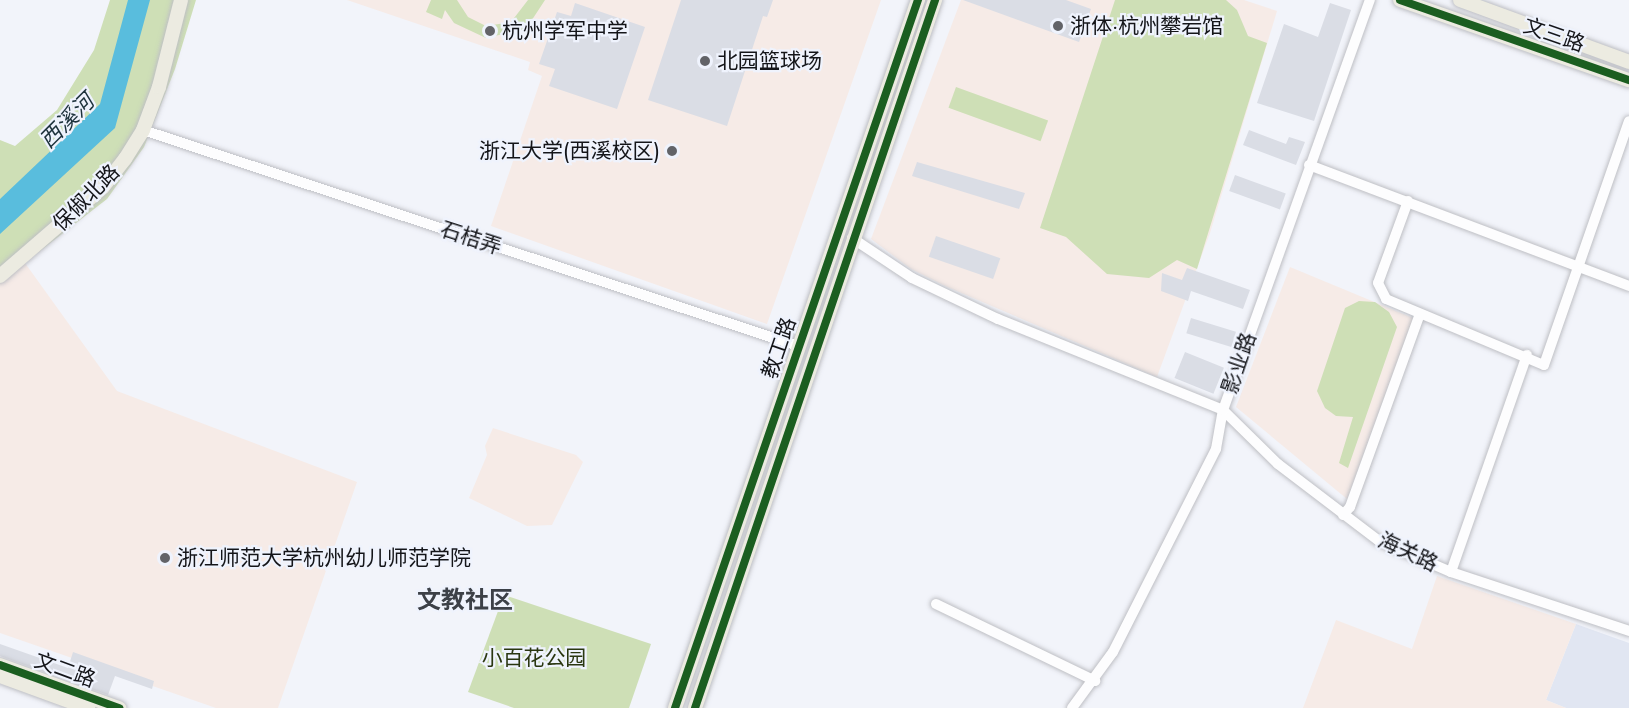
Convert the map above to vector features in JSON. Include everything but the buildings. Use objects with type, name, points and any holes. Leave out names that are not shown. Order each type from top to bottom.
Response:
[{"type":"main road","name":"保俶北路","points":[[0,276],[103,187],[143,130],[181,0]]},
{"type":"main road","name":"教工路","points":[[675,708],[918,0]]},
{"type":"main road","name":"教工路","points":[[695,708],[852,238],[935,0]]},
{"type":"main road","name":"文三路","points":[[1400,0],[1629,80]]},
{"type":"main road","name":"文三路","points":[[1460,0],[1629,62]]},
{"type":"main road","name":"文二路","points":[[0,666],[119,708]]},
{"type":"main road","name":"文二路","points":[[0,676],[88,708]]},
{"type":"street","name":"影业路","points":[[1072,708],[1095,681],[1216,448],[1223,410],[1370,0]]},
{"type":"street","points":[[1408,201],[1378,283],[1386,299],[1527,355],[1544,365],[1629,121]]},
{"type":"street","name":"石桔弄","points":[[143,130],[798,346]]},
{"type":"street","points":[[1309,165],[1629,286]]},
{"type":"street","points":[[852,238],[912,278],[998,319],[1223,410]]},
{"type":"street","points":[[1343,515],[1350,507],[1420,314]]},
{"type":"street","points":[[1451,572],[1527,355]]},
{"type":"street","name":"海关路","points":[[1223,410],[1278,464],[1379,541],[1451,572],[1629,631]]},
{"type":"street","points":[[936,604],[1095,681]]},
{"type":"shaded area","name":"浙江大学(西溪校区)","points":[[347,0],[881,0],[767,324],[491,226],[542,76],[528,70],[530,62]]},
{"type":"shaded area","points":[[961,0],[1244,0],[1277,11],[1210,233],[1157,377],[945,286],[911,269],[871,239]]},
{"type":"shaded area","name":"浙江师范大学杭州幼儿师范学院","points":[[25,263],[117,391],[357,482],[278,708],[216,708],[0,633],[0,282]]},
{"type":"shaded area","points":[[1290,267],[1413,318],[1347,499],[1236,407]]},
{"type":"shaded area","points":[[493,428],[576,455],[583,462],[552,525],[527,526],[469,498],[487,455],[485,446]]},
{"type":"shaded area","points":[[1437,576],[1576,624],[1546,700],[1566,708],[1303,708],[1336,620],[1412,649]]},
{"type":"shaded area","points":[[1576,624],[1629,643],[1629,708],[1566,708],[1546,700]]},
{"type":"green space","points":[[110,0],[196,0],[175,69],[144,147],[107,199],[0,282],[0,140],[15,146],[57,110],[94,50]]},
{"type":"green space","points":[[431,0],[457,0],[468,17],[486,26],[511,22],[528,0],[545,0],[526,29],[486,38],[454,23],[445,10],[442,19],[426,12]]},
{"type":"green space","points":[[1115,0],[1226,0],[1237,10],[1248,36],[1267,43],[1197,269],[1177,260],[1149,278],[1107,274],[1066,237],[1040,228]]},
{"type":"green space","points":[[956,87],[1048,121],[1041,141],[948,108]]},
{"type":"green space","points":[[1359,301],[1375,302],[1389,312],[1397,327],[1348,468],[1339,463],[1353,417],[1336,416],[1325,408],[1317,391],[1345,308]]},
{"type":"green space","name":"小百花公园","points":[[504,595],[651,644],[629,708],[514,708],[468,692]]},
{"type":"water","points":[[128,0],[150,0],[115,128],[0,234],[0,199],[100,104]]},
{"type":"cycle path","points":[[675,708],[918,0]]},
{"type":"cycle path","points":[[695,708],[935,0]]},
{"type":"cycle path","points":[[1400,0],[1629,80]]},
{"type":"cycle path","points":[[0,665],[119,708]]},
{"type":"place","name":"浙体·杭州攀岩馆","points":[[1058,26]]},
{"type":"place","name":"杭州学军中学","points":[[490,31]]},
{"type":"place","name":"北园篮球场","points":[[705,61]]},
{"type":"place","name":"浙江大学(西溪校区)","points":[[672,151]]},
{"type":"place","name":"浙江师范大学杭州幼儿师范学院","points":[[165,558]]},
{"type":"district","name":"文教社区","points":[[465,600]]},
{"type":"water label","name":"西溪河","points":[[67,121]]}]
